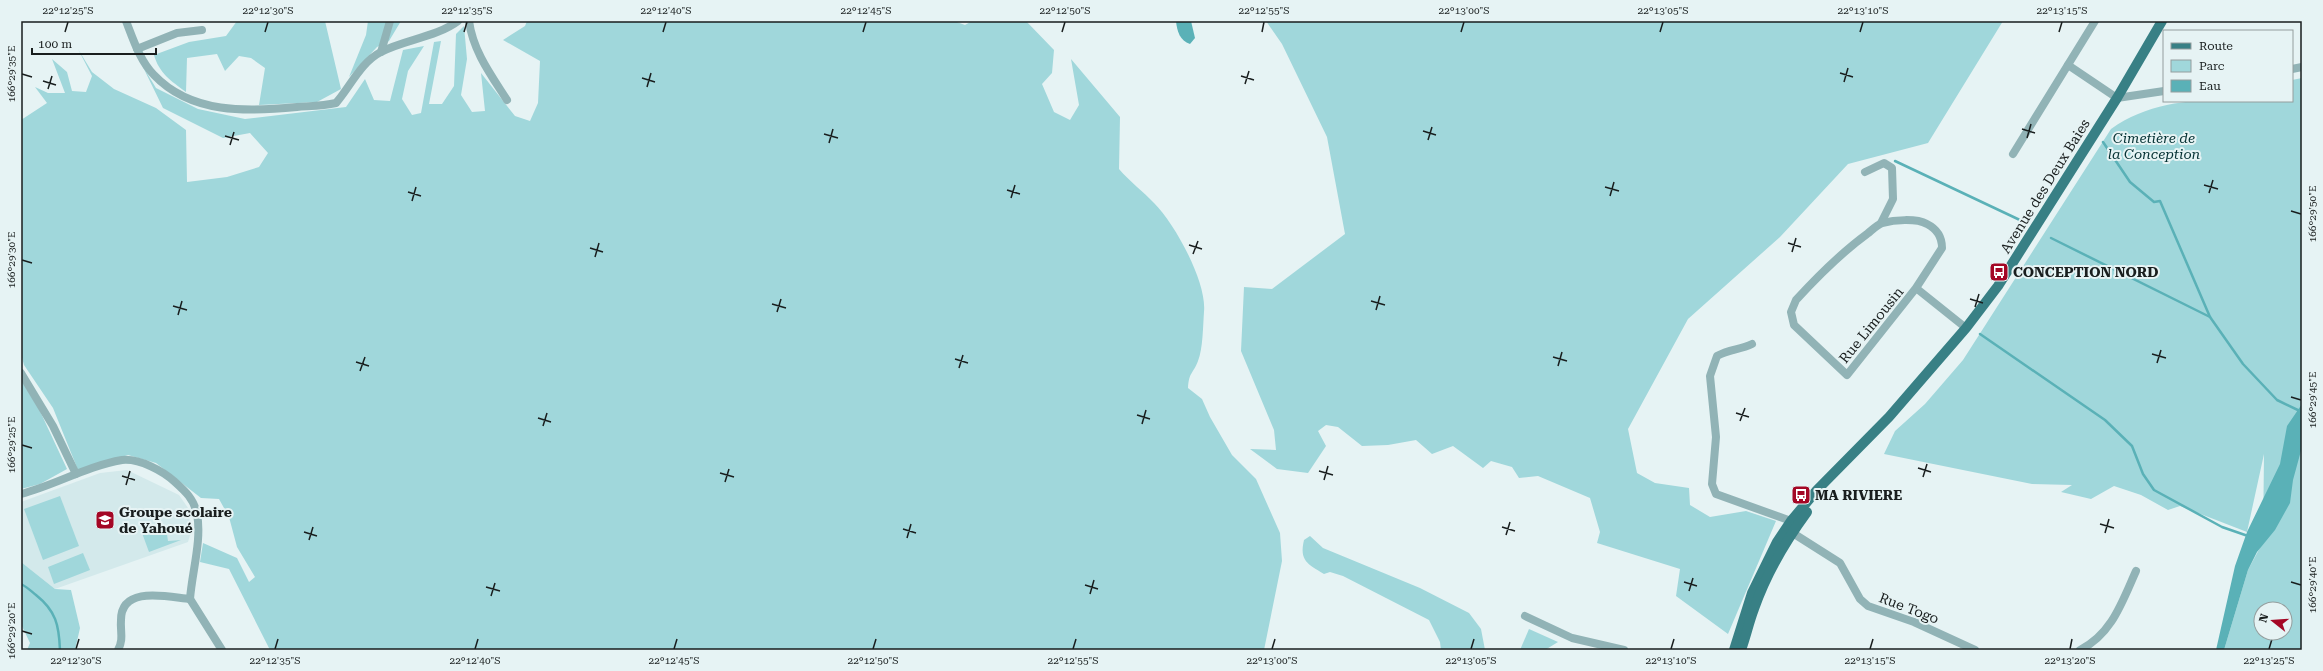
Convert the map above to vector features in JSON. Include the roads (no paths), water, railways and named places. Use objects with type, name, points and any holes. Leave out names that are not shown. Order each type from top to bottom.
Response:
[{"type":"main road","name":"Avenue des Deux Baies","points":[[1734,650],[1752,593],[1790,527],[1860,447],[1889,417],[1966,328],[1998,286],[2117,98],[2162,21]]},
{"type":"main road","name":"Avenue des Deux Baies","points":[[1741,650],[1754,609],[1790,527]]},
{"type":"street","points":[[126,21],[137,49],[153,74],[175,93],[231,110],[270,110],[336,103],[363,67],[381,52],[419,40],[458,21]]},
{"type":"street","points":[[381,52],[390,21]]},
{"type":"street","points":[[469,21],[471,39],[507,100]]},
{"type":"street","points":[[2013,154],[2095,21]]},
{"type":"street","points":[[137,49],[178,33],[202,30]]},
{"type":"street","points":[[2068,65],[2117,98],[2163,91]]},
{"type":"street","points":[[1865,172],[1880,163],[1884,163],[1892,168],[1893,199],[1881,223]]},
{"type":"street","name":"Rue Limousin","points":[[1922,222],[1938,233],[1942,241],[1942,248],[1916,288],[1848,375],[1794,325],[1791,312],[1796,300],[1854,244],[1881,223],[1922,222]]},
{"type":"street","name":"Rue Limousin","points":[[1916,288],[1966,328]]},
{"type":"street","name":"Rue Togo","points":[[1752,344],[1741,350],[1727,350],[1717,356],[1710,376],[1716,437],[1712,484],[1716,494],[1790,527],[1840,563],[1860,599],[1868,606],[1914,622],[1975,650]]},
{"type":"street","points":[[21,372],[53,426],[76,474]]},
{"type":"street","points":[[21,494],[40,489],[76,474],[123,460],[134,461],[168,476],[192,499],[197,514],[198,532],[190,599],[222,650]]},
{"type":"street","points":[[2080,650],[2092,644],[2110,625],[2118,612],[2136,571]]},
{"type":"street","points":[[118,650],[123,633],[120,620],[123,610],[130,601],[148,594],[190,599]]},
{"type":"street","points":[[1526,616],[1572,638],[1624,650]]},
{"type":"water","points":[[1176,21],[1191,21],[1195,38],[1190,44],[1181,38]]},
{"type":"water","points":[[2302,404],[2302,447],[2293,480],[2290,503],[2275,530],[2257,552],[2248,570],[2224,650],[2216,650],[2235,566],[2247,532],[2280,464],[2287,426]]},
{"type":"waterway","points":[[2103,142],[2130,182],[2154,202],[2160,201],[2210,317]]},
{"type":"waterway","points":[[1895,161],[2022,221]]},
{"type":"waterway","points":[[2051,238],[2210,317],[2243,364],[2277,400],[2302,412]]},
{"type":"waterway","points":[[1980,334],[2105,420],[2132,446],[2143,474],[2154,490],[2222,527],[2248,536]]},
{"type":"waterway","points":[[21,584],[43,601],[52,613],[59,633],[60,650]]},
{"type":"place","name":"CONCEPTION NORD","points":[[1999,272]]},
{"type":"place","name":"MA RIVIERE","points":[[1801,495]]},
{"type":"place","name":"Groupe scolaire de Yahoué","points":[[105,520]]},
{"type":"park label","name":"Cimetière de la Conception","points":[[2154,146]]}]
